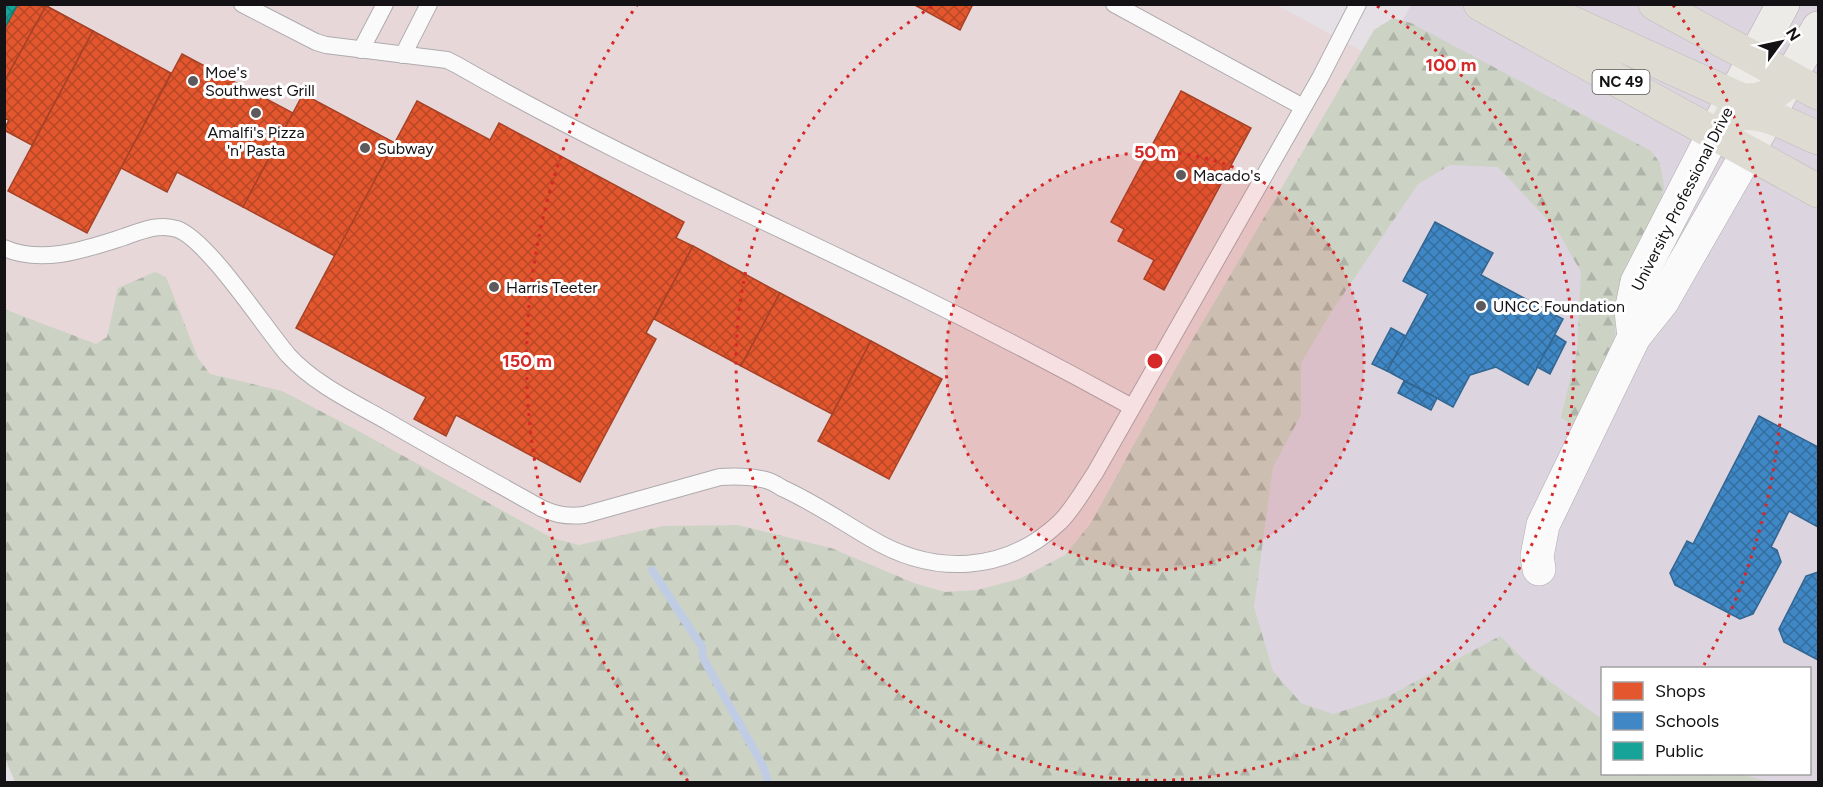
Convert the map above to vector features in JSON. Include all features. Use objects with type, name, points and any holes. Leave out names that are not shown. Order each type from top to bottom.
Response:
[{"type":"main road","name":"NC 49","points":[[1480,4],[1818,191]]},
{"type":"main road","points":[[1531,4],[1733,97],[1745,100],[1762,98],[1780,88],[1805,85]]},
{"type":"main road","points":[[1656,4],[1805,85]]},
{"type":"main road","points":[[1656,4],[1683,9],[1704,4]]},
{"type":"main road","points":[[1714,133],[1726,121],[1738,114],[1751,113],[1768,117],[1818,138]]},
{"type":"street","name":"University Professional Drive","points":[[1634,337],[1631,311],[1637,282],[1783,4]]},
{"type":"street","name":"University Professional Drive","points":[[1539,569],[1538,556],[1543,525],[1634,337],[1662,302],[1768,117],[1805,85],[1818,28]]},
{"type":"lane","points":[[242,4],[326,45],[447,60],[629,157],[915,294],[1132,407]]},
{"type":"lane","points":[[361,50],[385,4]]},
{"type":"lane","points":[[403,55],[429,4]]},
{"type":"lane","points":[[1114,4],[1303,107]]},
{"type":"lane","points":[[4,248],[14,253],[30,256],[61,255],[146,230],[162,227],[177,230],[191,237],[213,260],[287,353],[312,376],[367,410],[541,508],[563,516],[584,515],[720,477],[740,476],[764,479],[792,492],[898,554],[932,563],[953,565],[979,563],[1000,558],[1042,537],[1061,520],[1095,473],[1303,107],[1358,4]]},
{"type":"shaded area","points":[[1275,4],[1381,62],[1248,782],[156,782],[5,767],[4,5]]},
{"type":"shaded area","points":[[1411,5],[1818,5],[1818,782],[1247,782],[1220,354]]},
{"type":"green space","points":[[1393,18],[1411,23],[1651,151],[1660,163],[1664,187],[1657,217],[1616,306],[1615,337],[1607,371],[1575,428],[1561,417],[1577,351],[1581,272],[1557,230],[1498,167],[1450,165],[1418,184],[1330,314],[1301,363],[1301,415],[1273,467],[1254,607],[1273,671],[1301,703],[1333,714],[1387,697],[1500,636],[1534,670],[1601,718],[1601,775],[1744,775],[1771,782],[15,782],[4,756],[4,309],[96,344],[107,337],[118,288],[155,272],[166,277],[198,358],[210,374],[282,391],[552,538],[579,545],[663,526],[738,525],[831,548],[914,583],[945,592],[977,590],[1019,579],[1065,555],[1091,523],[1177,366],[1374,30]]},
{"type":"building: Shops","points":[[18,4],[43,4],[93,31],[32,145],[4,130],[9,120],[4,118],[4,29]]},
{"type":"building: Shops","points":[[18,4],[46,6],[4,82],[4,29]]},
{"type":"building: Shops","points":[[913,4],[973,4],[960,30]]},
{"type":"building: Shops","points":[[46,6],[93,31],[32,145],[4,130],[9,120],[4,118],[4,82]]},
{"type":"building: Shops","points":[[93,31],[171,73],[87,233],[8,191]]},
{"type":"building: Shops","points":[[182,54],[293,113],[243,207],[177,172],[167,192],[121,168]]},
{"type":"building: Shops","name":"Macado's","points":[[1181,91],[1251,128],[1164,290],[1144,279],[1154,260],[1118,241],[1124,229],[1111,222]]},
{"type":"building: Shops","points":[[303,94],[395,143],[335,256],[243,207]]},
{"type":"building: Shops","name":"Harris Teeter","points":[[417,101],[490,140],[499,123],[684,222],[676,238],[693,246],[646,333],[656,339],[580,482],[456,415],[446,436],[414,419],[426,397],[296,328]]},
{"type":"building: Shops","points":[[693,246],[780,293],[741,366],[654,319]]},
{"type":"building: Shops","points":[[780,293],[871,341],[832,414],[741,366]]},
{"type":"building: Shops","points":[[871,341],[942,379],[889,479],[818,441]]},
{"type":"building: Schools","name":"UNCC Foundation","points":[[1435,222],[1493,253],[1481,275],[1563,319],[1528,385],[1496,367],[1470,375],[1453,407],[1387,371],[1428,294],[1403,281]]},
{"type":"building: Schools","points":[[1391,328],[1406,336],[1387,371],[1372,364]]},
{"type":"building: Schools","points":[[1555,335],[1566,342],[1550,374],[1537,367]]},
{"type":"building: Schools","points":[[1404,381],[1437,398],[1431,410],[1398,393]]},
{"type":"building: Schools","points":[[1759,416],[1818,447],[1818,527],[1789,511],[1771,547],[1777,550],[1781,562],[1753,614],[1740,619],[1675,585],[1670,573],[1687,541],[1693,544]]},
{"type":"building: Schools","points":[[1818,572],[1818,660],[1784,642],[1779,629],[1806,576]]},
{"type":"building: Public","points":[[4,4],[18,4],[4,29]]},
{"type":"waterway","points":[[652,570],[702,647],[703,658],[763,766],[768,782]]},
{"type":"place","name":"Moe's Southwest Grill","points":[[193,81]]},
{"type":"place","name":"Amalfi's Pizza 'n' Pasta","points":[[256,113]]},
{"type":"place","name":"Subway","points":[[365,148]]},
{"type":"place","name":"Macado's","points":[[1181,175]]},
{"type":"place","name":"Harris Teeter","points":[[494,287]]},
{"type":"place","name":"UNCC Foundation","points":[[1481,306]]}]
